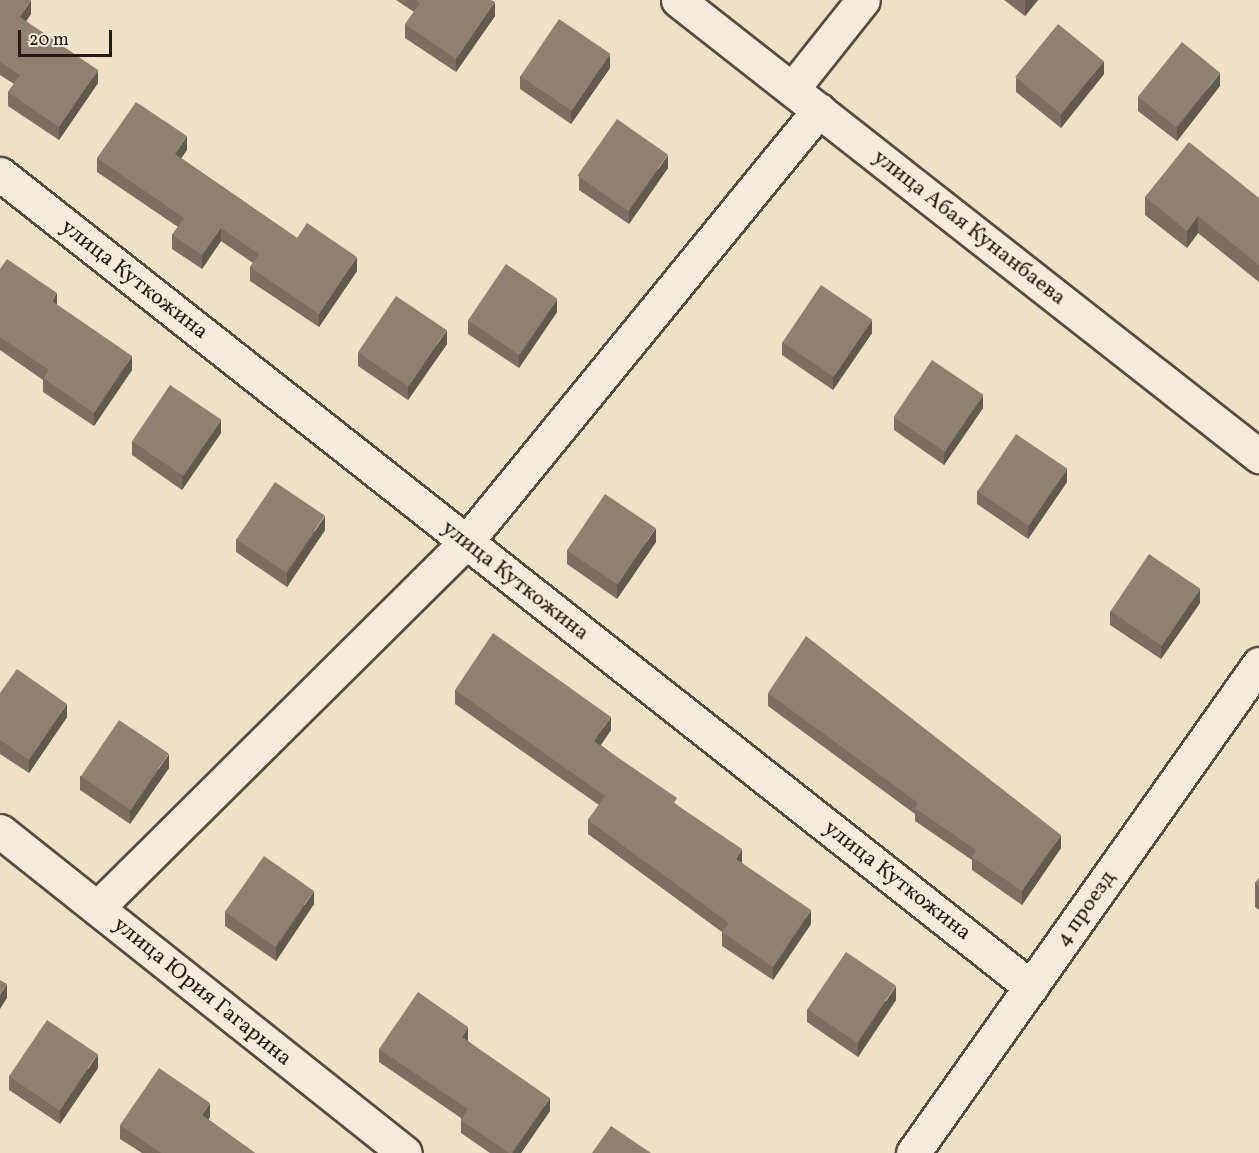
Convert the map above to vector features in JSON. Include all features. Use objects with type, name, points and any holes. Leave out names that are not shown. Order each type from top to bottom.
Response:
[{"type":"street","name":"улица Абая Кунанбаева","points":[[678,0],[1259,456]]},
{"type":"street","points":[[793,88],[863,0]]},
{"type":"street","points":[[97,908],[466,542],[819,110]]},
{"type":"street","name":"улица Куткожина","points":[[0,174],[1031,987]]},
{"type":"street","name":"4 проезд","points":[[913,1153],[1259,664]]},
{"type":"street","name":"улица Юрия Гагарина","points":[[0,831],[405,1153]]},
{"type":"building","points":[[0,0],[31,0],[20,17],[98,70],[59,127],[8,92],[20,75],[0,62]]},
{"type":"building","points":[[416,0],[491,0],[495,2],[456,59],[405,24],[420,3]]},
{"type":"building","points":[[559,19],[610,54],[572,111],[520,76]]},
{"type":"building","points":[[1058,24],[1104,61],[1061,114],[1015,77]]},
{"type":"building","points":[[1182,42],[1220,73],[1176,127],[1138,96]]},
{"type":"building","points":[[136,102],[187,136],[175,154],[297,238],[307,223],[357,257],[319,314],[250,267],[259,254],[221,228],[202,255],[172,235],[184,218],[97,158]]},
{"type":"building","points":[[617,119],[668,155],[628,211],[577,176]]},
{"type":"building","points":[[1189,142],[1259,198],[1259,265],[1198,216],[1187,231],[1145,197]]},
{"type":"building","points":[[7,259],[57,293],[52,301],[132,356],[94,413],[43,378],[49,370],[0,337],[0,269]]},
{"type":"building","points":[[506,264],[557,299],[519,355],[468,320]]},
{"type":"building","points":[[821,285],[872,320],[834,377],[782,342]]},
{"type":"building","points":[[396,296],[447,330],[409,386],[358,352]]},
{"type":"building","points":[[932,360],[983,395],[945,452],[893,417]]},
{"type":"building","points":[[170,385],[221,420],[183,476],[132,441]]},
{"type":"building","points":[[1016,434],[1067,469],[1029,526],[977,491]]},
{"type":"building","points":[[275,482],[325,516],[286,573],[236,539]]},
{"type":"building","points":[[605,494],[656,528],[618,584],[567,550]]},
{"type":"building","points":[[1149,554],[1200,589],[1162,646],[1110,611]]},
{"type":"building","points":[[493,633],[611,717],[594,741],[677,798],[674,803],[742,849],[736,859],[811,910],[773,967],[722,932],[729,923],[588,820],[605,796],[455,690]]},
{"type":"building","points":[[806,636],[1061,835],[1022,891],[972,857],[976,850],[915,808],[918,803],[768,693]]},
{"type":"building","points":[[17,669],[67,704],[29,760],[0,740],[0,693]]},
{"type":"building","points":[[119,720],[169,754],[131,810],[81,776]]},
{"type":"building","points":[[264,856],[314,891],[275,947],[225,912]]},
{"type":"building","points":[[846,952],[896,986],[857,1043],[807,1009]]},
{"type":"building","points":[[0,980],[7,984],[0,995]]},
{"type":"building","points":[[418,992],[468,1027],[462,1037],[550,1098],[512,1153],[461,1120],[468,1109],[379,1049]]},
{"type":"building","points":[[47,1020],[98,1054],[60,1110],[9,1076]]},
{"type":"building","points":[[159,1068],[210,1103],[202,1115],[255,1153],[161,1153],[120,1125]]},
{"type":"building","points":[[611,1126],[651,1153],[592,1153]]}]
